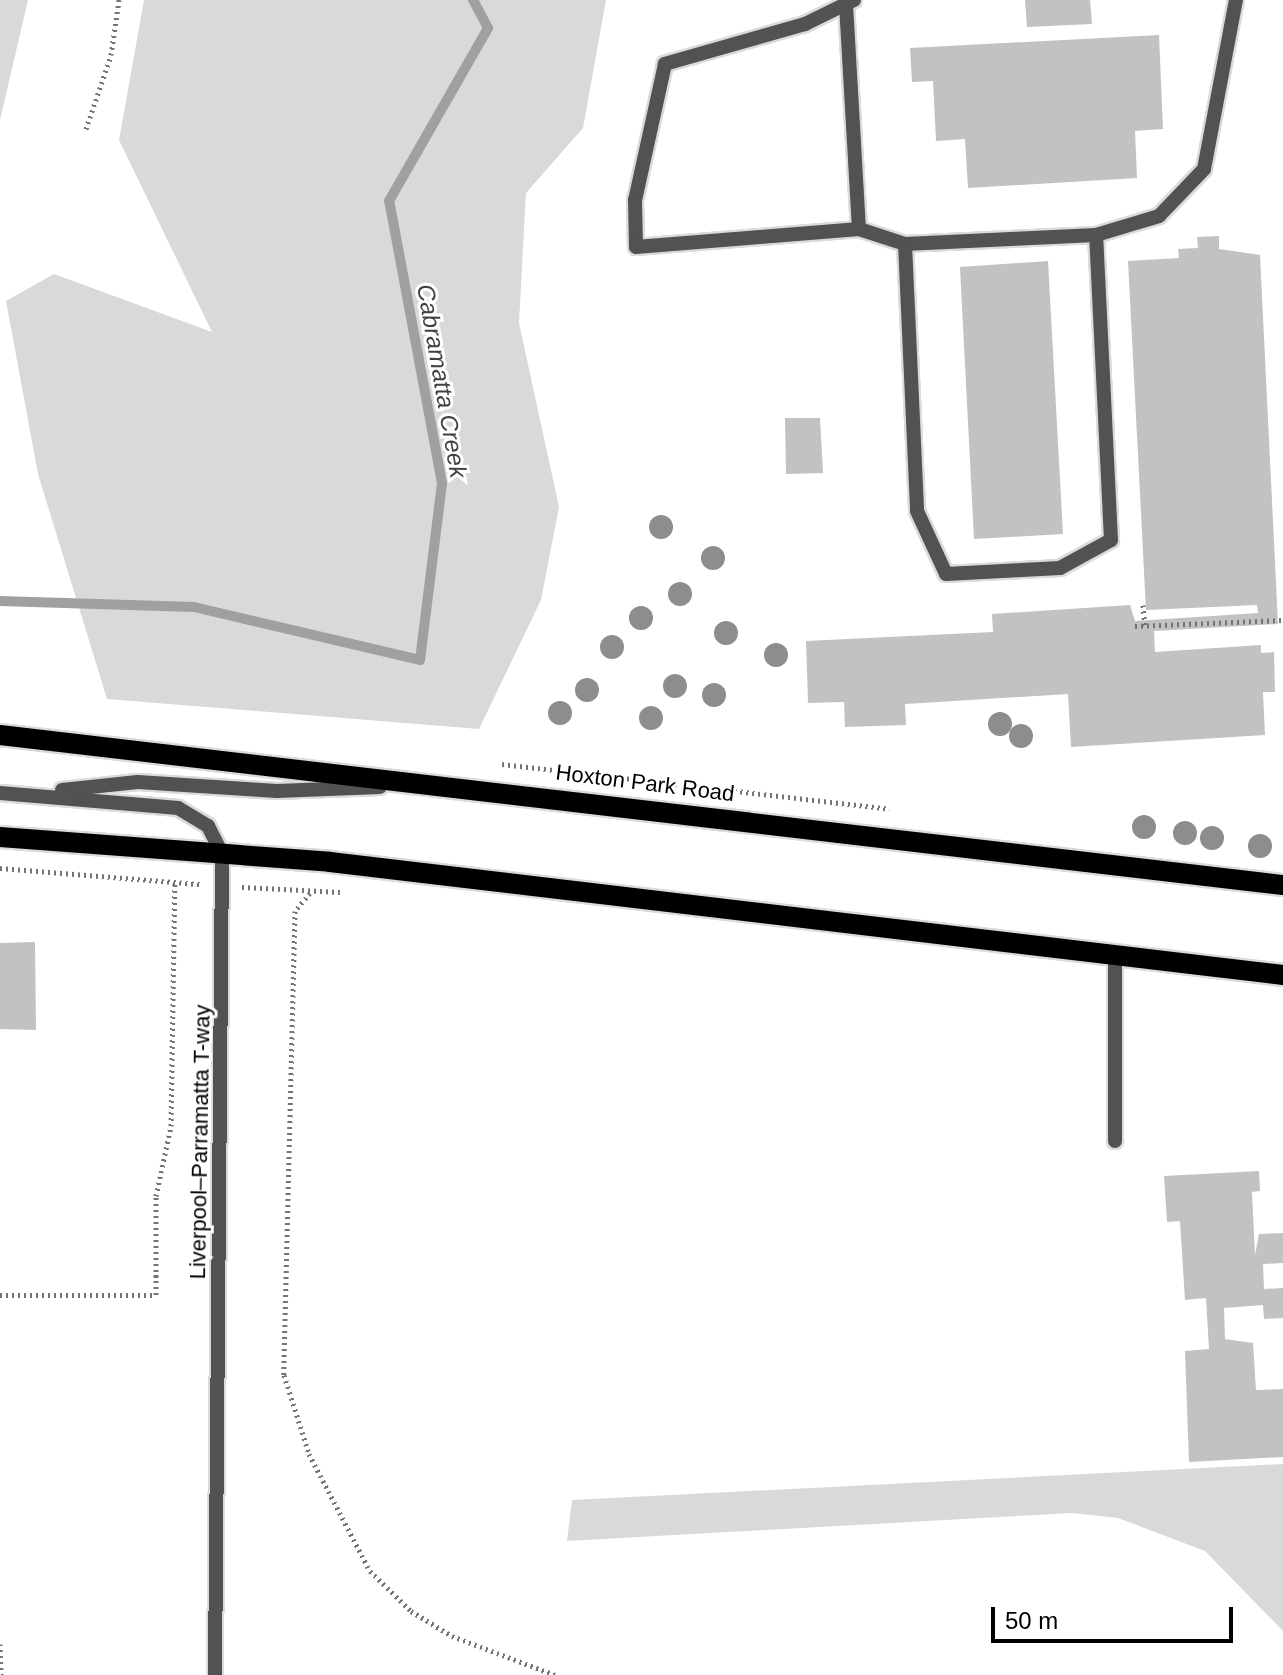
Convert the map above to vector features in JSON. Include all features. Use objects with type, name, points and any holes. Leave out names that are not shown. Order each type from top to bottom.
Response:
[{"type":"main road","name":"Hoxton Park Road","points":[[0,735],[453,784],[1283,885]]},
{"type":"main road","points":[[0,837],[222,853],[1283,975]]},
{"type":"lane","points":[[859,229],[850,2],[805,24],[665,64],[635,200],[636,247],[859,229],[905,244],[1096,235],[1159,216],[1196,184],[1236,0]]},
{"type":"lane","points":[[905,244],[917,511],[946,574],[1060,568],[1111,540],[1096,235]]},
{"type":"lane","points":[[18,795],[138,782],[277,791],[453,784]]},
{"type":"lane","points":[[0,793],[178,808],[208,826],[222,853]]},
{"type":"lane","name":"Liverpool–Parramatta T-way","points":[[215,1675],[222,853]]},
{"type":"lane","points":[[1115,954],[1115,1141]]},
{"type":"path","points":[[86,129],[119,0]]},
{"type":"path","points":[[1143,605],[1145,626]]},
{"type":"path","points":[[1135,626],[1283,620]]},
{"type":"path","points":[[0,868],[175,882],[171,1126],[156,1196],[156,1295],[0,1295]]},
{"type":"path","points":[[310,893],[295,911],[284,1375],[309,1454],[370,1571],[411,1611],[452,1636],[555,1675]]},
{"type":"path","points":[[0,1644],[1,1675]]},
{"type":"shaded area","points":[[0,0],[28,0],[0,120]]},
{"type":"shaded area","points":[[144,0],[606,0],[583,128],[526,193],[519,323],[559,507],[541,600],[479,729],[107,699],[38,474],[6,301],[54,274],[212,332],[119,140]]},
{"type":"shaded area","points":[[1283,1464],[1283,1631],[1205,1551],[1118,1518],[1072,1513],[567,1541],[572,1500]]},
{"type":"building","points":[[1025,0],[1090,0],[1092,24],[1027,27]]},
{"type":"building","points":[[1159,35],[1163,129],[1135,131],[1137,178],[968,188],[965,139],[936,141],[933,81],[912,82],[910,48]]},
{"type":"building","points":[[1219,236],[1219,249],[1260,255],[1278,624],[1154,631],[1155,652],[1261,645],[1261,653],[1274,652],[1275,692],[1263,692],[1265,735],[1071,747],[1068,694],[905,704],[906,725],[845,727],[844,702],[808,703],[806,641],[993,632],[992,614],[1130,605],[1135,621],[1258,613],[1257,605],[1146,610],[1128,261],[1179,258],[1178,249],[1198,248],[1197,237]]},
{"type":"building","points":[[1048,261],[1063,534],[974,539],[960,267]]},
{"type":"building","points":[[785,418],[820,418],[823,473],[786,474]]},
{"type":"building","points":[[35,942],[36,1030],[0,1029],[0,943]]},
{"type":"building","points":[[1259,1171],[1260,1191],[1252,1192],[1255,1255],[1259,1234],[1283,1233],[1283,1263],[1263,1264],[1264,1289],[1283,1288],[1283,1318],[1264,1319],[1263,1305],[1224,1308],[1225,1339],[1253,1343],[1256,1390],[1283,1389],[1283,1457],[1189,1462],[1185,1351],[1209,1349],[1206,1298],[1185,1300],[1180,1221],[1167,1222],[1164,1176]]},
{"type":"waterway","name":"Cabramatta Creek","points":[[0,601],[194,607],[420,660],[442,483],[389,201],[488,28],[473,0]]}]
